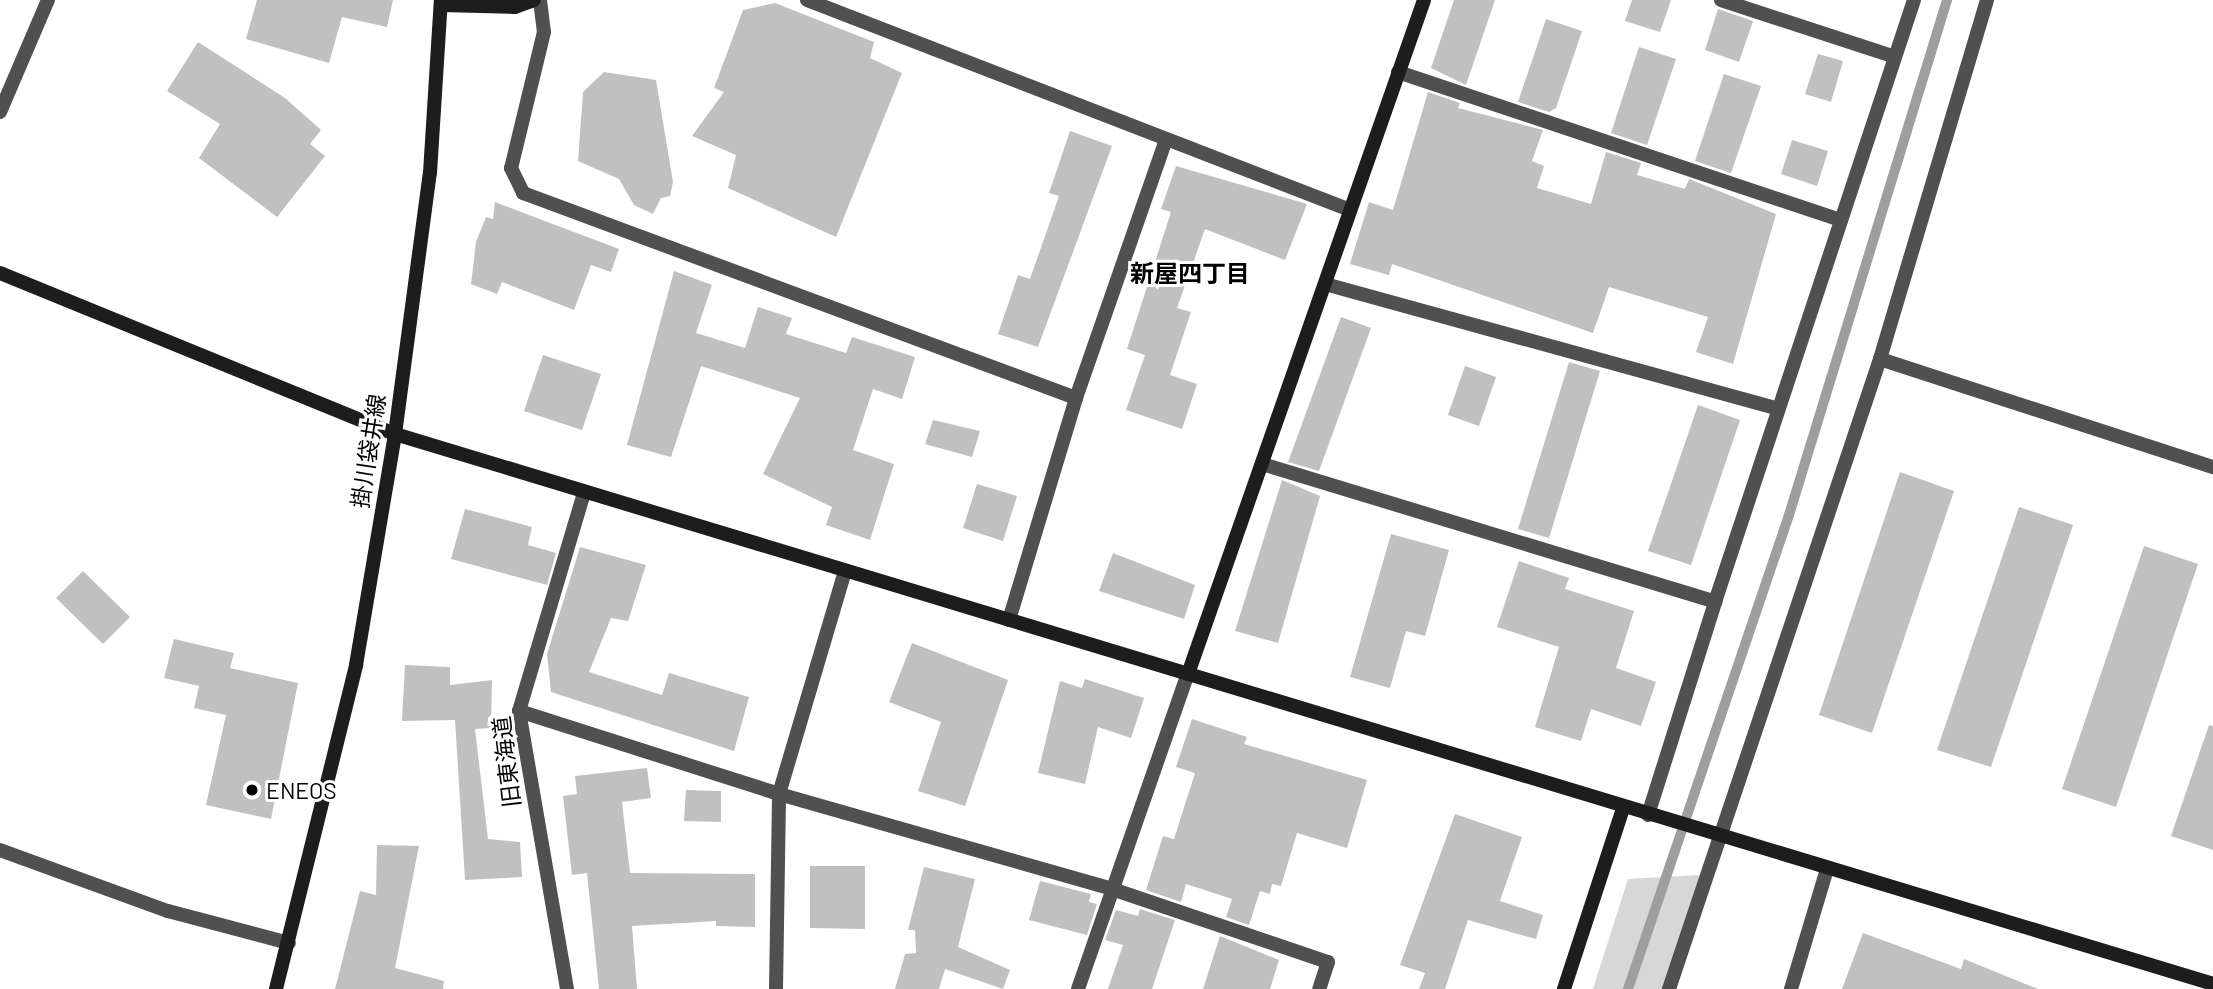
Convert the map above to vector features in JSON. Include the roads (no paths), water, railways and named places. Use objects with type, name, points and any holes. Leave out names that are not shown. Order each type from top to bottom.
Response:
[{"type":"street","points":[[0,112],[48,0]]},
{"type":"street","name":"掛川袋井線","points":[[276,989],[356,666],[395,434],[430,173],[441,2],[515,7],[534,0]]},
{"type":"street","points":[[540,0],[544,32],[511,168],[523,193],[1076,398]]},
{"type":"street","points":[[807,0],[1350,210]]},
{"type":"street","points":[[1078,989],[1424,0]]},
{"type":"street","points":[[1721,0],[1895,58]]},
{"type":"street","points":[[1654,817],[1714,602],[1914,0]]},
{"type":"street","points":[[1669,989],[1713,835],[1880,359],[1987,0]]},
{"type":"street","points":[[1398,72],[1841,220]]},
{"type":"street","points":[[1009,620],[1076,398],[1166,139]]},
{"type":"street","points":[[0,273],[395,434],[1623,808],[2213,984]]},
{"type":"street","points":[[1325,284],[1778,409]]},
{"type":"street","points":[[1880,359],[2213,467]]},
{"type":"street","points":[[1262,464],[1714,602]]},
{"type":"street","name":"旧東海道","points":[[566,989],[520,711],[584,493]]},
{"type":"street","points":[[776,989],[779,794],[845,571]]},
{"type":"street","points":[[520,711],[779,794],[1112,889],[1328,961],[1319,989]]},
{"type":"street","points":[[1564,989],[1623,808]]},
{"type":"street","points":[[0,850],[168,911],[289,943]]},
{"type":"street","points":[[1791,989],[1827,869]]},
{"type":"waterway","points":[[1628,989],[1789,515],[1947,0]]},
{"type":"place","name":"ENEOS","points":[[252,790]]},
{"type":"district","name":"新屋四丁目","points":[[1190,273]]}]
